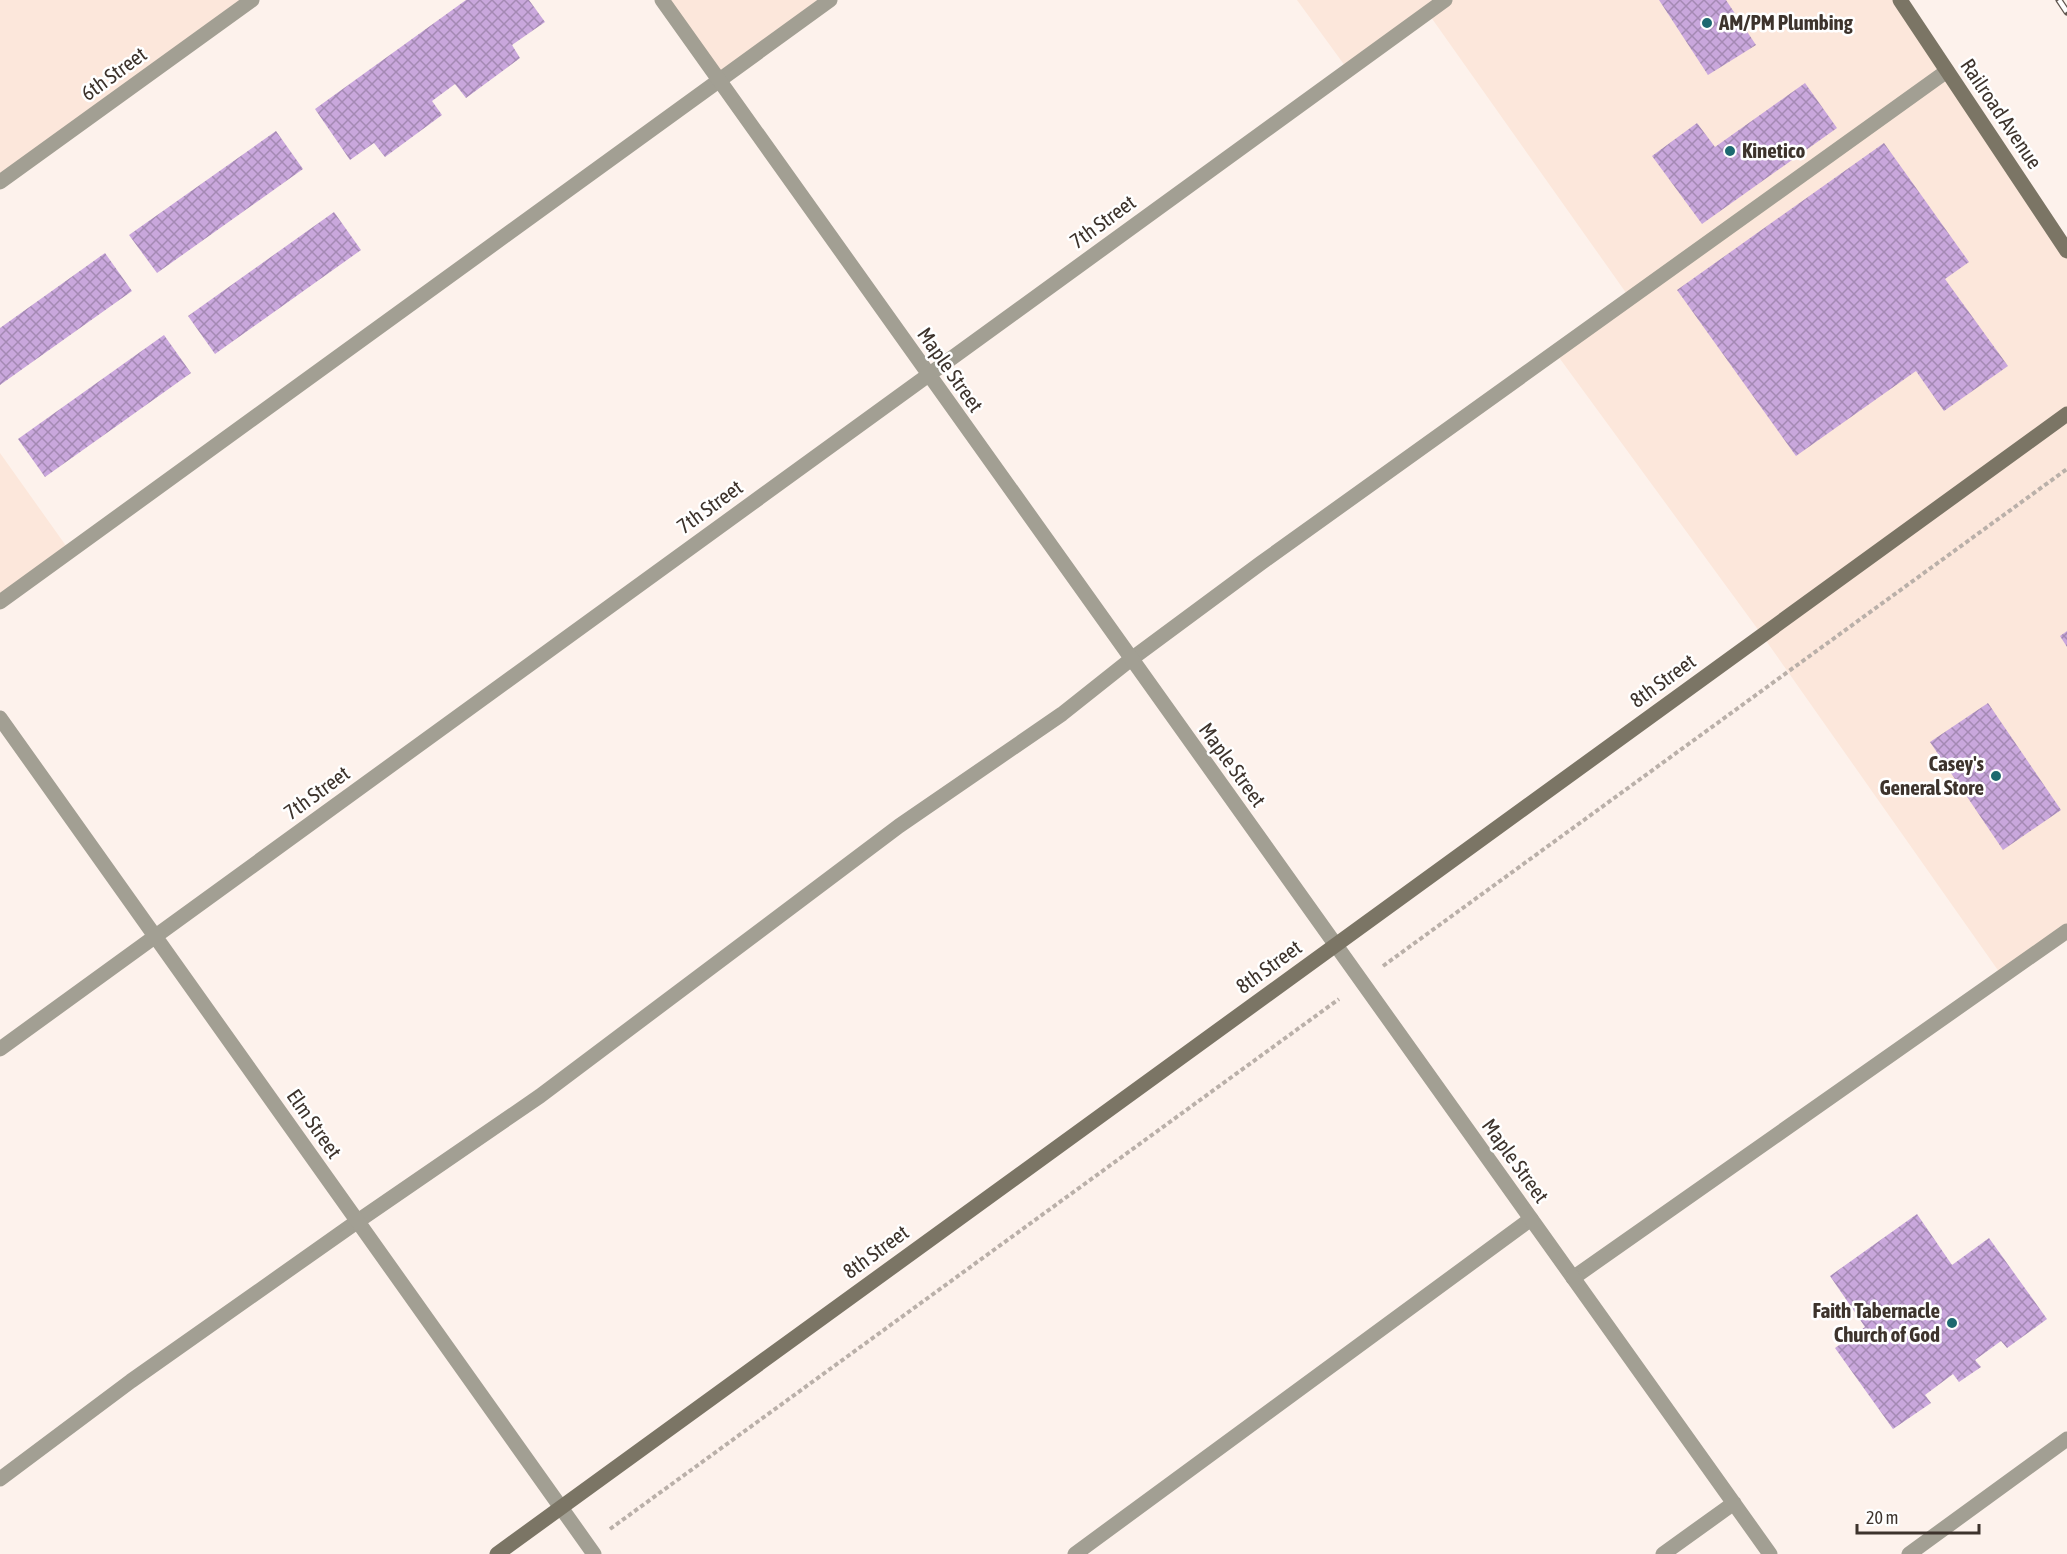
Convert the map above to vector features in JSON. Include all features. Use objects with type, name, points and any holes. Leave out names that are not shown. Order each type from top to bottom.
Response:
[{"type":"street","name":"6th Street","points":[[0,182],[252,0]]},
{"type":"street","name":"Maple Street","points":[[662,0],[1130,660],[1770,1554]]},
{"type":"street","points":[[0,602],[830,0]]},
{"type":"street","name":"7th Street","points":[[0,1049],[1445,0]]},
{"type":"street","name":"Railroad Avenue","points":[[1900,0],[2067,251]]},
{"type":"street","points":[[0,1479],[131,1381],[540,1096],[899,826],[1062,714],[1130,660],[1261,563],[1947,71]]},
{"type":"street","name":"8th Street","points":[[497,1554],[2067,414]]},
{"type":"street","name":"Elm Street","points":[[0,718],[594,1554]]},
{"type":"street","points":[[1573,1278],[2067,931]]},
{"type":"street","points":[[1075,1554],[1531,1219]]},
{"type":"street","points":[[1909,1554],[2067,1440]]},
{"type":"street","points":[[1663,1554],[1734,1503]]},
{"type":"path","points":[[1386,964],[2067,469]]},
{"type":"path","points":[[612,1527],[1339,998]]},
{"type":"shaded area","points":[[0,0],[252,0],[0,182]]},
{"type":"shaded area","points":[[662,0],[830,0],[719,81]]},
{"type":"shaded area","points":[[1297,0],[1900,0],[2067,251],[2067,931],[2002,976],[1762,635],[1555,352],[1629,297],[1428,13],[1348,70]]},
{"type":"shaded area","points":[[0,453],[69,550],[0,601]]},
{"type":"building","points":[[466,0],[529,0],[545,22],[512,45],[520,58],[466,98],[455,84],[432,101],[442,115],[385,157],[374,143],[350,160],[315,109]]},
{"type":"building","name":"AM/PM Plumbing","points":[[1659,0],[1726,0],[1756,45],[1708,75]]},
{"type":"building","name":"Kinetico","points":[[1805,83],[1837,128],[1702,224],[1652,156],[1697,123],[1715,147]]},
{"type":"building","points":[[276,131],[303,169],[157,273],[129,235]]},
{"type":"building","points":[[1884,143],[1969,262],[1945,279],[2008,366],[1944,411],[1916,371],[1796,456],[1677,290]]},
{"type":"building","points":[[334,212],[361,250],[215,354],[188,316]]},
{"type":"building","points":[[105,253],[132,291],[0,385],[0,328]]},
{"type":"building","points":[[164,335],[191,373],[45,477],[18,439]]},
{"type":"building","points":[[2067,631],[2067,647],[2060,636]]},
{"type":"building","name":"Casey's General Store","points":[[1988,703],[2061,810],[2003,850],[1930,742]]},
{"type":"building","name":"Faith Tabernacle Church of God","points":[[1917,1214],[1952,1265],[1989,1238],[2047,1319],[2007,1348],[2001,1341],[1975,1360],[1981,1367],[1959,1382],[1953,1374],[1925,1395],[1931,1403],[1893,1429],[1835,1348],[1865,1327],[1830,1276]]},
{"type":"railway","points":[[2059,0],[2067,12]]},
{"type":"place","name":"AM/PM Plumbing","points":[[1707,23]]},
{"type":"place","name":"Kinetico","points":[[1730,151]]},
{"type":"place","name":"Casey's General Store","points":[[1996,776]]},
{"type":"place","name":"Faith Tabernacle Church of God","points":[[1952,1323]]}]
